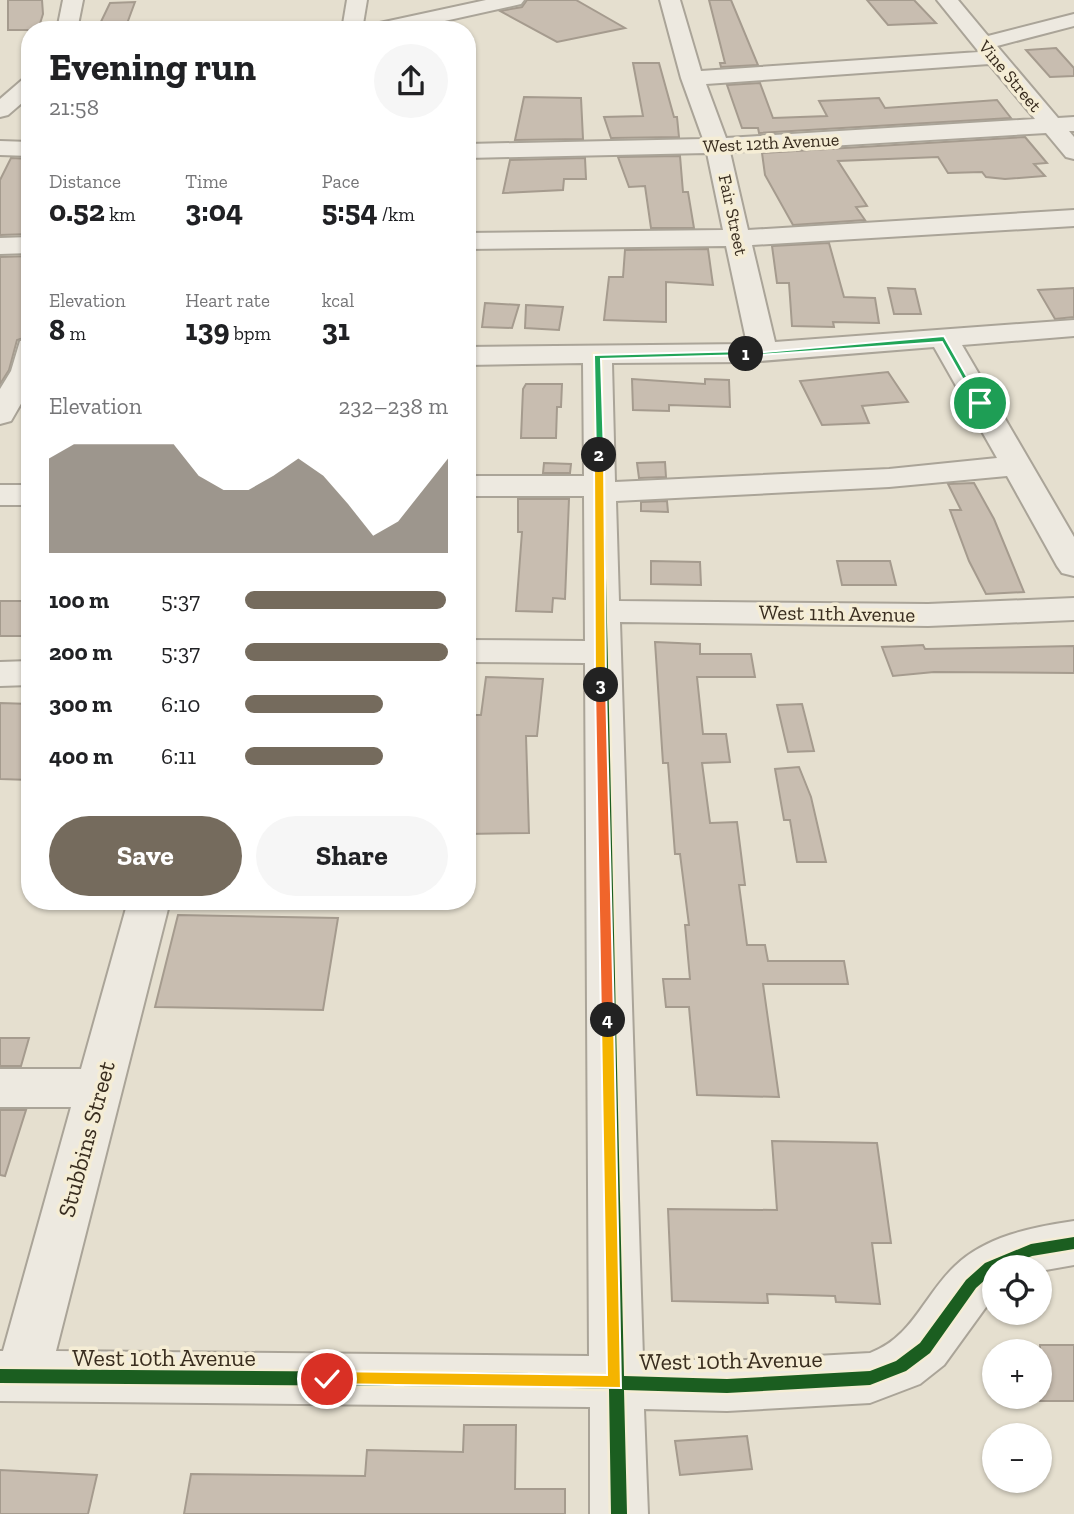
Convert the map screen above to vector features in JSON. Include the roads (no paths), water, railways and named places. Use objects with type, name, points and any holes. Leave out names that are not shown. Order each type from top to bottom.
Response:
[{"type":"street","points":[[69,21],[73,0]]},
{"type":"street","points":[[354,21],[357,0]]},
{"type":"street","points":[[416,21],[514,0]]},
{"type":"street","name":"Fair Street","points":[[670,0],[692,78],[717,146],[763,352]]},
{"type":"street","name":"Vine Street","points":[[947,0],[988,50],[1063,125],[1074,152]]},
{"type":"street","points":[[692,78],[988,50],[1074,20]]},
{"type":"street","points":[[0,110],[21,92]]},
{"type":"street","name":"West 12th Avenue","points":[[476,151],[717,146],[1063,125]]},
{"type":"street","points":[[0,148],[21,149]]},
{"type":"street","points":[[476,241],[737,239],[1074,218]]},
{"type":"street","points":[[0,246],[21,246]]},
{"type":"street","points":[[476,356],[763,352],[1074,328]]},
{"type":"street","points":[[944,339],[1074,566]]},
{"type":"street","points":[[597,356],[600,631],[619,1514]]},
{"type":"street","points":[[0,415],[21,378]]},
{"type":"street","points":[[476,486],[600,489],[889,478],[1016,466]]},
{"type":"street","points":[[0,495],[21,495]]},
{"type":"street","name":"West 11th Avenue","points":[[476,650],[600,631],[1074,609]]},
{"type":"street","points":[[0,674],[21,673]]},
{"type":"street","name":"Stubbins Street","points":[[12,1376],[99,1088],[147,910]]},
{"type":"street","points":[[0,1088],[99,1088]]},
{"type":"street","name":"West 10th Avenue","points":[[12,1376],[615,1382],[727,1386],[870,1378],[888,1373],[925,1348],[971,1284],[990,1267],[1031,1250],[1074,1242]]}]
